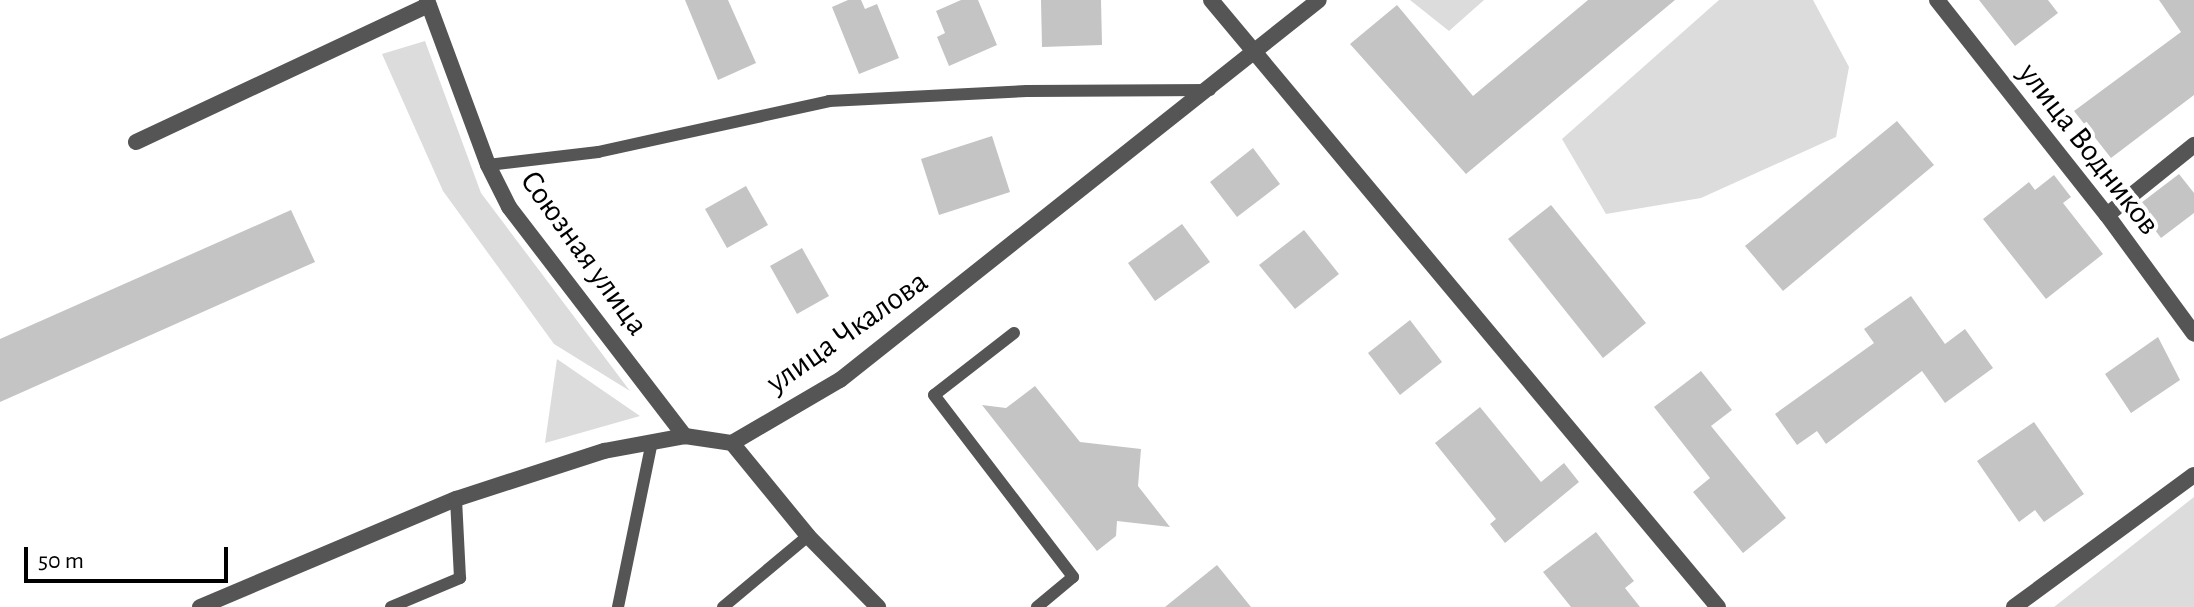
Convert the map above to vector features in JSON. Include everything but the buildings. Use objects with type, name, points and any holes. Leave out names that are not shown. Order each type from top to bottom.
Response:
[{"type":"street","points":[[1211,0],[1718,607]]},
{"type":"street","name":"улица Чкалова","points":[[732,443],[840,380],[1256,54],[1319,0]]},
{"type":"street","name":"улица Водников","points":[[1937,0],[2107,215],[2194,334]]},
{"type":"street","points":[[136,142],[428,3]]},
{"type":"street","name":"Союзная улица","points":[[428,3],[488,165],[509,207],[685,436]]},
{"type":"street","points":[[2107,215],[2194,145]]},
{"type":"street","points":[[200,607],[456,499],[604,451],[685,436],[732,443],[808,536],[878,607]]},
{"type":"street","points":[[2014,607],[2194,475]]},
{"type":"lane","points":[[488,165],[598,152],[829,101],[1027,91],[1210,90]]},
{"type":"lane","points":[[1014,333],[934,395],[1073,577],[1037,607]]},
{"type":"lane","points":[[618,607],[652,442]]},
{"type":"lane","points":[[391,607],[460,578],[456,499]]},
{"type":"lane","points":[[723,607],[808,536]]},
{"type":"shaded area","points":[[1410,0],[1484,0],[1449,31]]},
{"type":"shaded area","points":[[1719,0],[1813,0],[1849,67],[1836,137],[1701,198],[1606,214],[1562,139]]},
{"type":"shaded area","points":[[425,41],[481,193],[630,391],[554,344],[443,191],[382,54]]},
{"type":"shaded area","points":[[557,359],[640,416],[545,443]]},
{"type":"shaded area","points":[[2194,497],[2194,607],[2054,607]]}]
